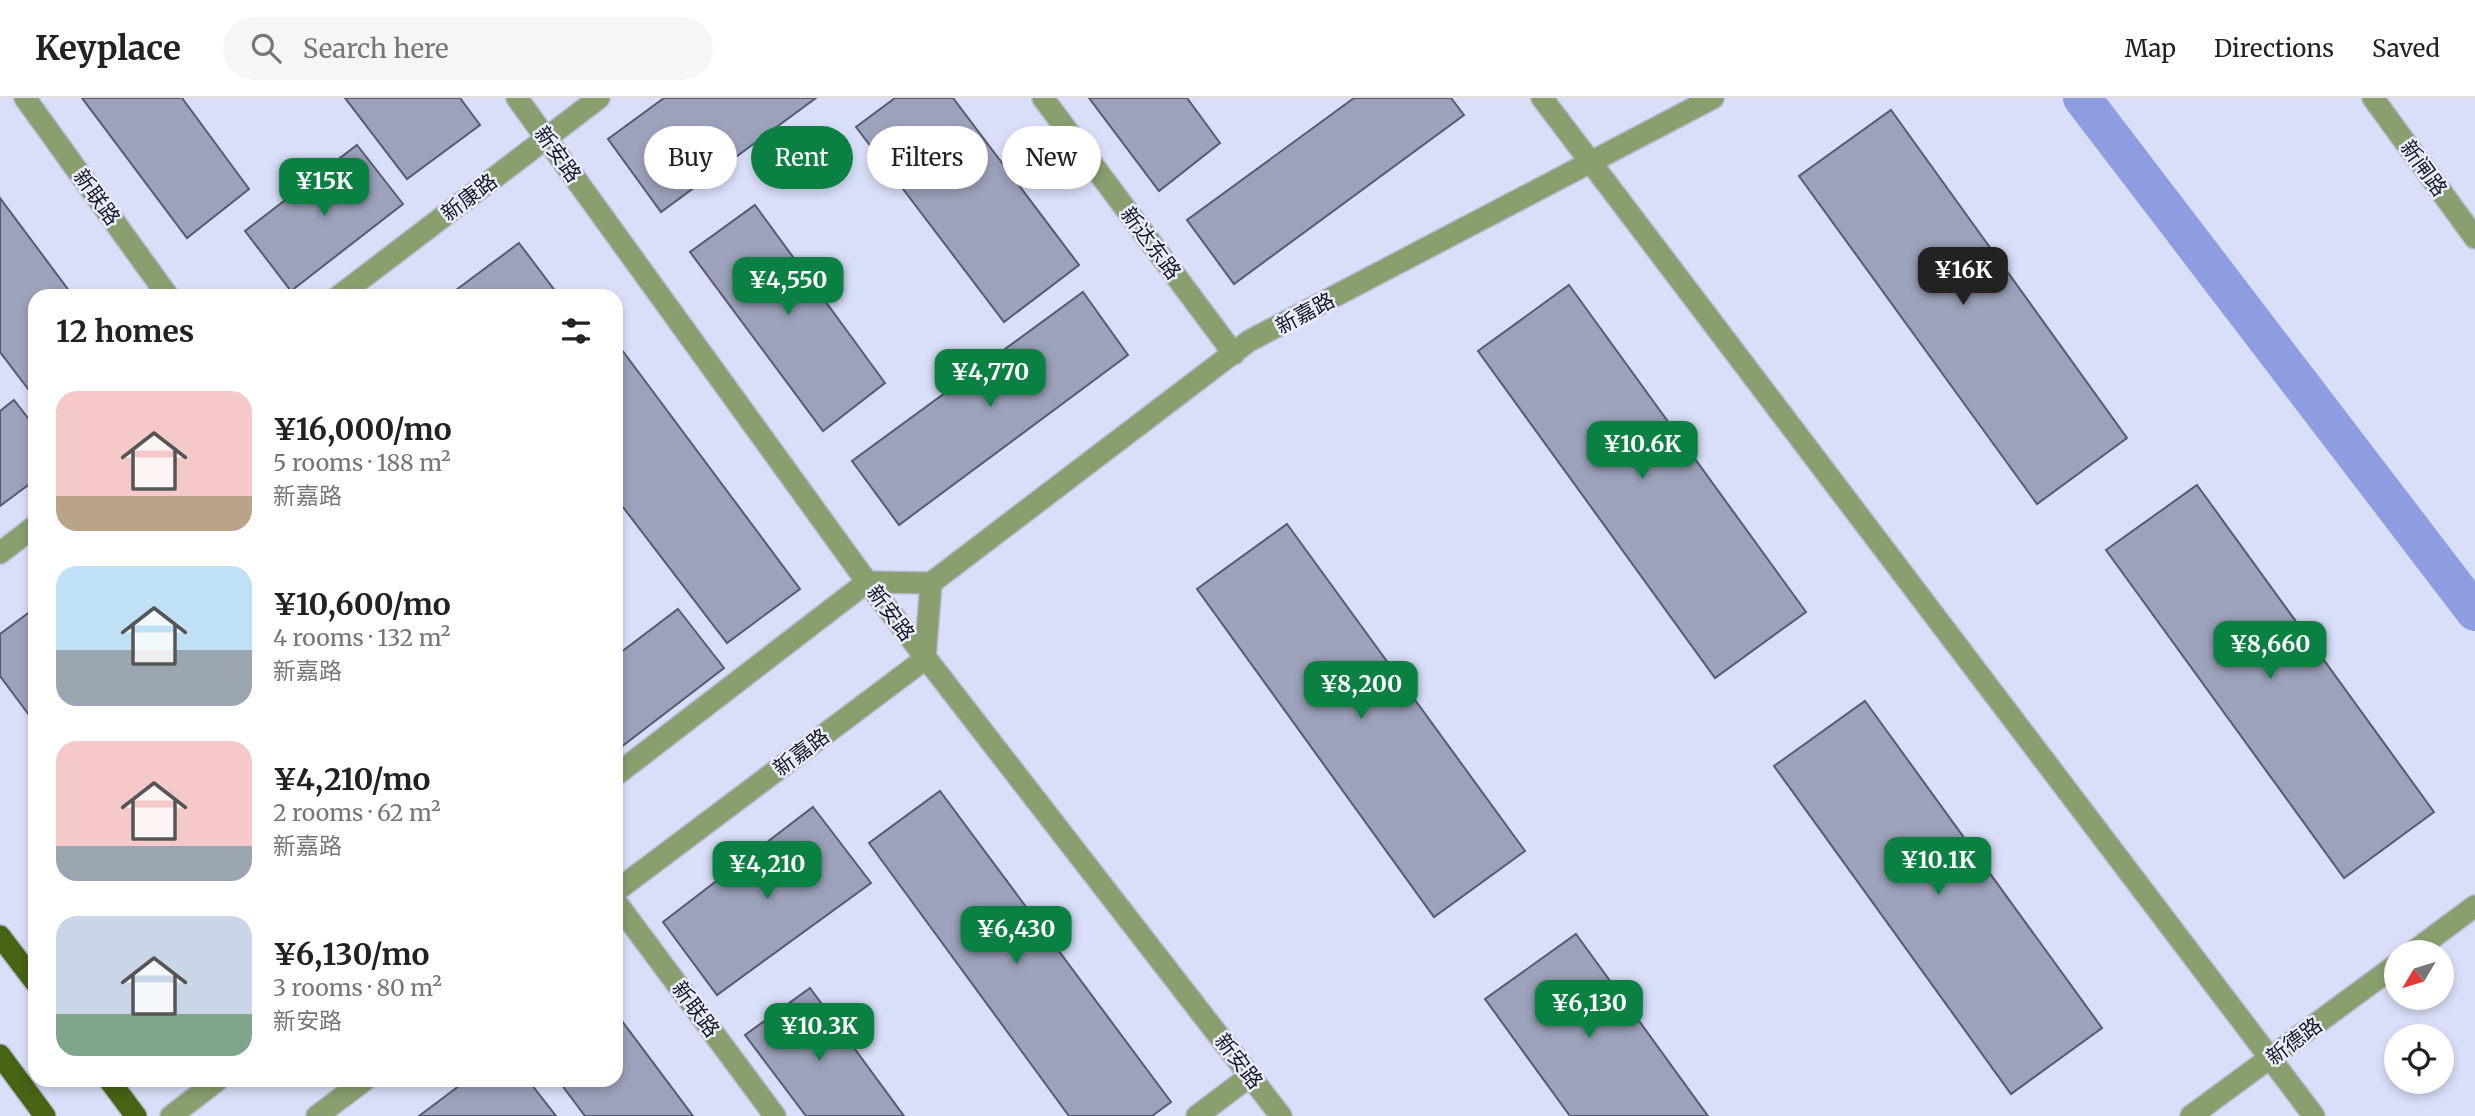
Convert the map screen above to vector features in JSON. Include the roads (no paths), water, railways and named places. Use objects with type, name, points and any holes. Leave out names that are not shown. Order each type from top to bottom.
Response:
[{"type":"main road","points":[[0,936],[28,973]]},
{"type":"main road","points":[[0,1055],[45,1116]]},
{"type":"main road","points":[[113,1087],[136,1116]]},
{"type":"street","name":"新联路","points":[[25,98],[163,289]]},
{"type":"street","name":"新安路","points":[[517,98],[867,582],[1282,1116]]},
{"type":"street","name":"新康路","points":[[348,289],[599,98]]},
{"type":"street","name":"新达东路","points":[[1043,98],[1234,354]]},
{"type":"street","points":[[1542,98],[2314,1116]]},
{"type":"street","name":"新嘉路","points":[[931,583],[1250,341],[1713,98]]},
{"type":"street","name":"新闸路","points":[[2372,98],[2475,239]]},
{"type":"street","points":[[0,553],[28,531]]},
{"type":"street","points":[[623,770],[867,582],[931,583],[925,659]]},
{"type":"street","name":"新嘉路","points":[[623,886],[925,659]]},
{"type":"street","points":[[2429,940],[2475,906]]},
{"type":"street","name":"新联路","points":[[623,911],[775,1116]]},
{"type":"street","name":"新德路","points":[[2190,1116],[2384,974]]},
{"type":"street","points":[[1196,1116],[1250,1076]]},
{"type":"street","points":[[171,1116],[209,1087]]},
{"type":"street","points":[[317,1116],[356,1087]]},
{"type":"waterway","points":[[2082,98],[2475,612]]}]
